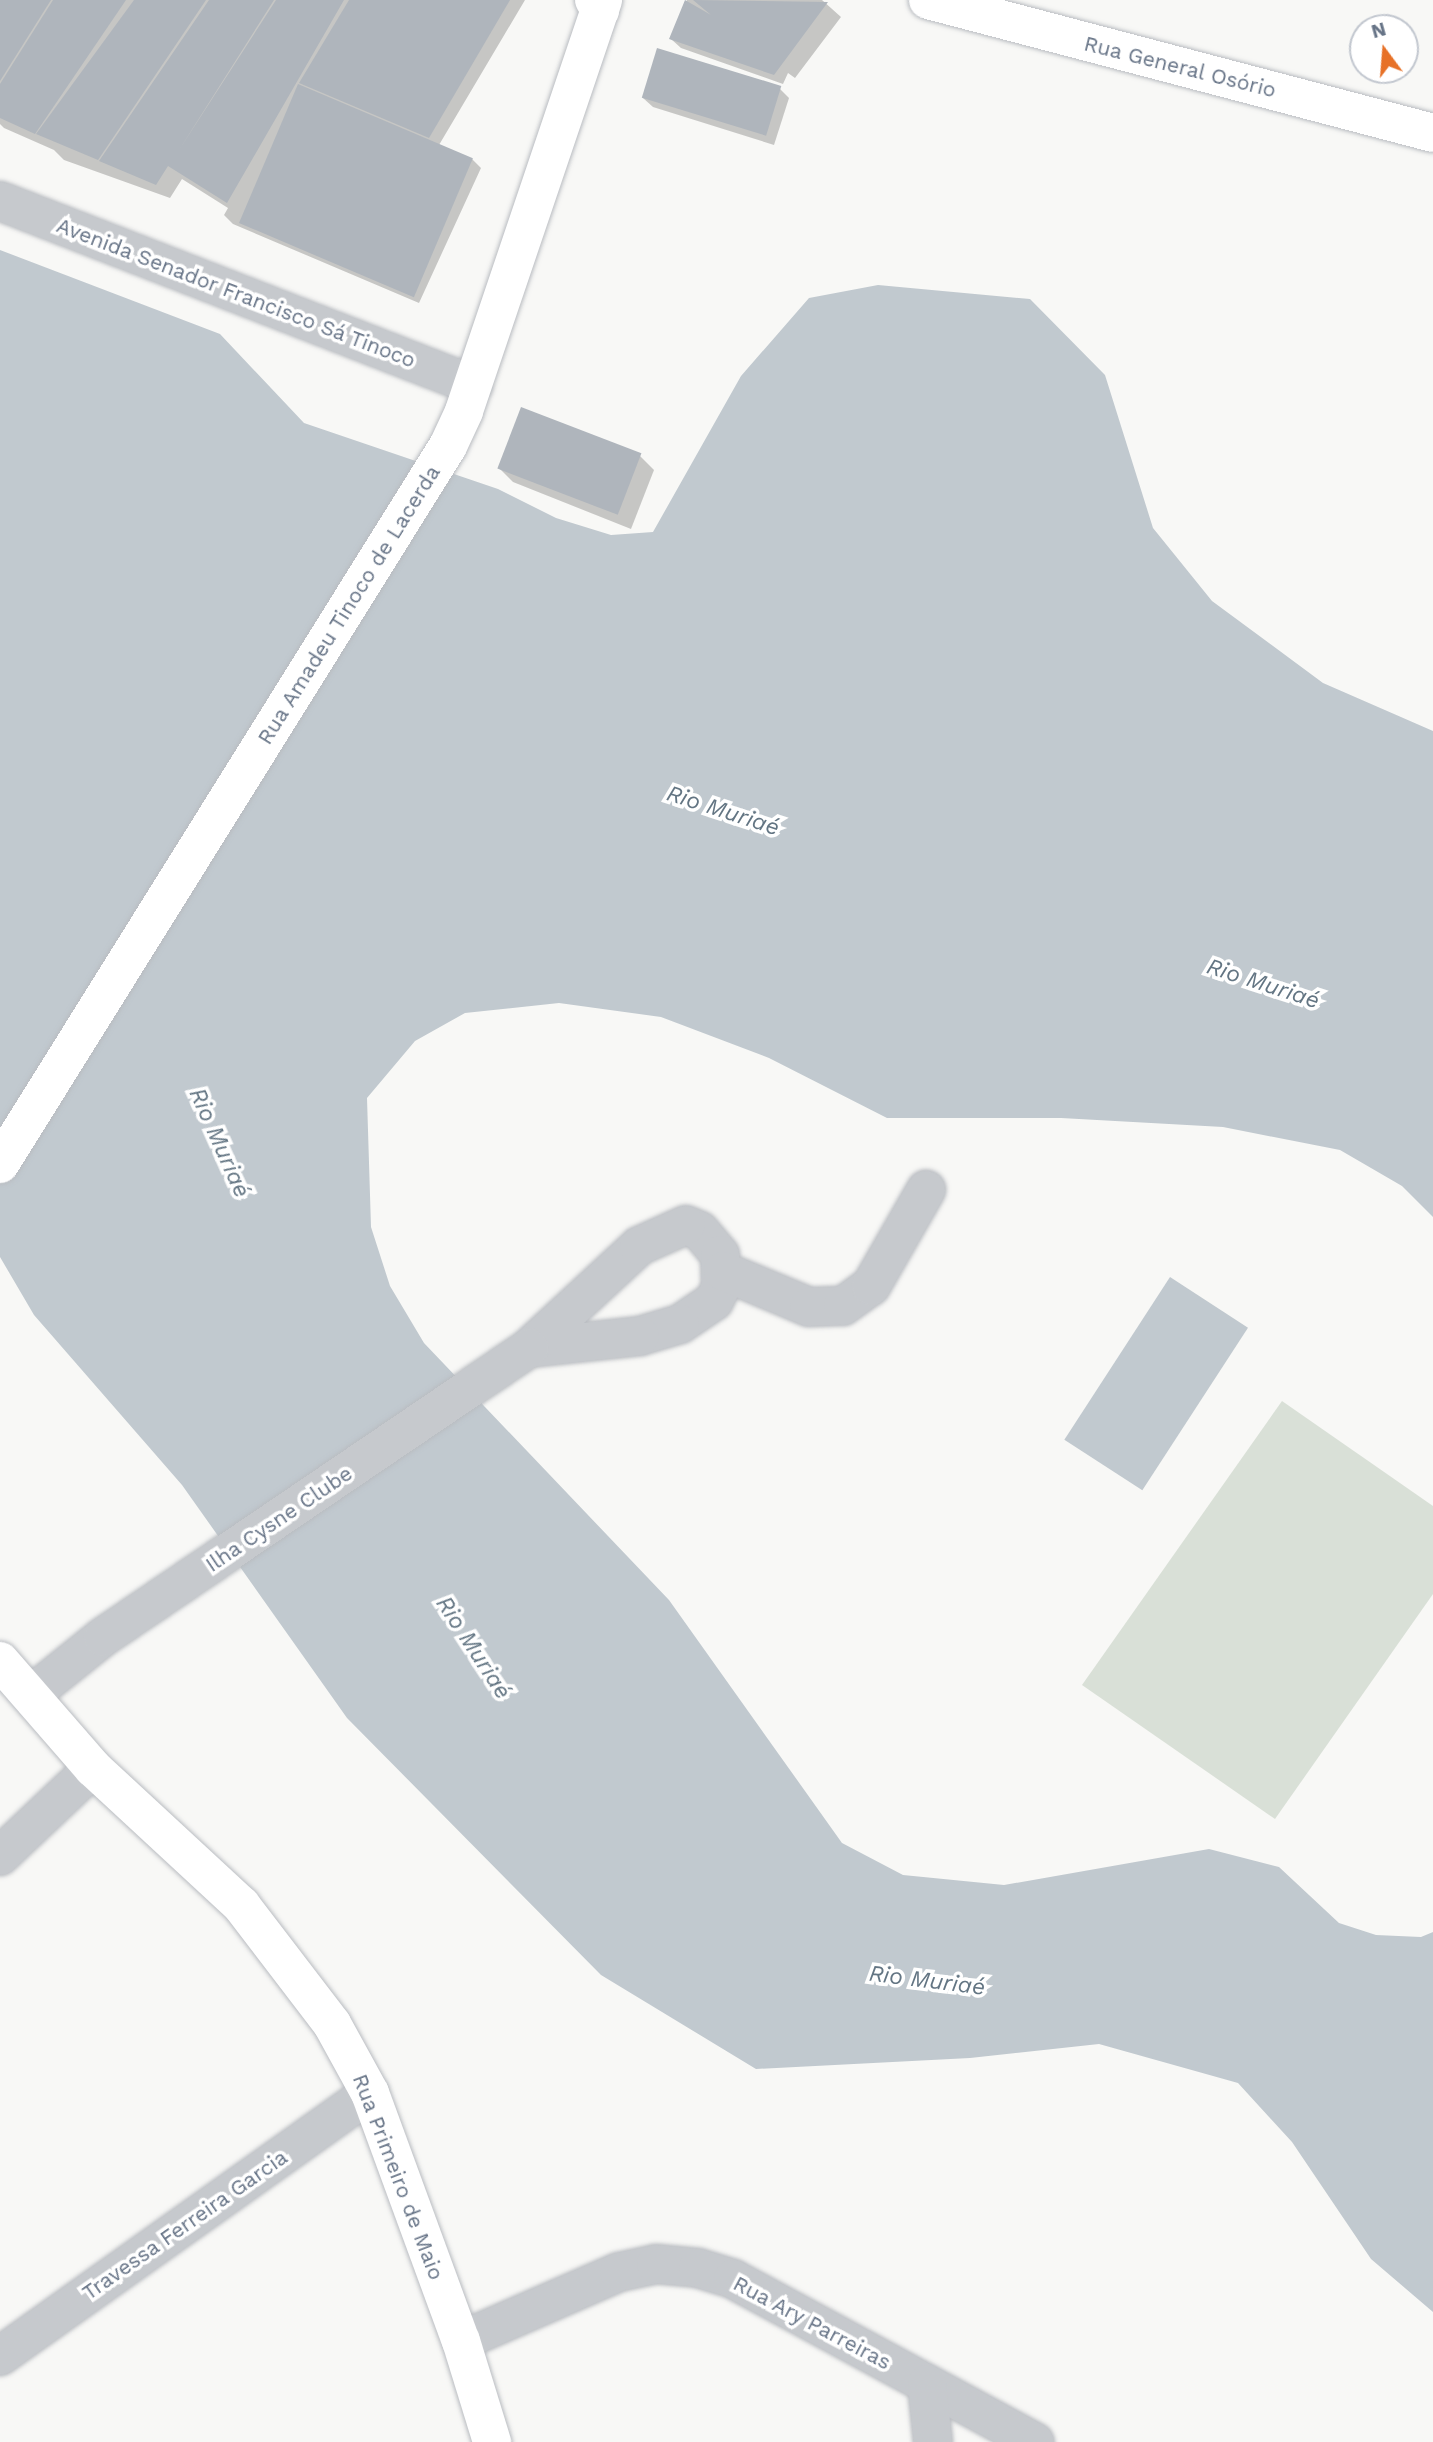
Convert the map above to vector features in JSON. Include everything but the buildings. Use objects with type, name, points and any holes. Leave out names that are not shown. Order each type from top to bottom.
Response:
[{"type":"main road","name":"Rua General Osório","points":[[928,0],[1433,133]]},
{"type":"main road","name":"Rua Amadeu Tinoco de Lacerda","points":[[0,1164],[448,446],[472,385],[599,3]]},
{"type":"main road","name":"Rua Primeiro de Maio","points":[[0,1661],[32,1694],[93,1768],[241,1905],[332,2024],[370,2093],[461,2341],[492,2442]]},
{"type":"street","name":"Avenida Senador Francisco Sá Tinoco","points":[[0,201],[472,385]]},
{"type":"street","points":[[723,1271],[809,1307],[844,1306],[872,1286],[926,1190]]},
{"type":"street","name":"Ilha Cysne Clube","points":[[32,1694],[103,1637],[515,1357],[639,1245],[670,1229],[686,1226],[700,1231],[720,1255],[723,1271],[713,1301],[680,1324],[640,1336],[595,1337],[515,1357]]},
{"type":"street","points":[[0,1856],[93,1768]]},
{"type":"street","name":"Travessa Ferreira Garcia","points":[[0,2356],[370,2093]]},
{"type":"street","name":"Rua Ary Parreiras","points":[[461,2341],[619,2272],[656,2264],[698,2268],[733,2279],[1035,2442]]},
{"type":"street","points":[[927,2384],[933,2442]]},
{"type":"shaded area","points":[[1282,1401],[1433,1506],[1433,1594],[1275,1819],[1082,1685]]},
{"type":"water","name":"Rio Muriaé","points":[[0,250],[220,334],[304,423],[498,489],[556,518],[611,535],[653,532],[741,376],[809,298],[878,285],[1030,299],[1105,375],[1153,528],[1212,601],[1323,683],[1433,731],[1433,1217],[1402,1186],[1340,1150],[1223,1127],[1061,1118],[887,1118],[769,1058],[661,1017],[559,1003],[465,1013],[415,1041],[367,1098],[371,1227],[390,1286],[424,1343],[669,1600],[842,1843],[903,1875],[1004,1885],[1209,1849],[1279,1867],[1339,1923],[1376,1935],[1421,1937],[1433,1932],[1433,2312],[1371,2259],[1292,2142],[1238,2083],[1099,2044],[970,2058],[756,2069],[601,1975],[347,1718],[182,1485],[34,1315],[0,1257]]},
{"type":"water","points":[[1170,1277],[1248,1328],[1142,1490],[1064,1440]]}]
